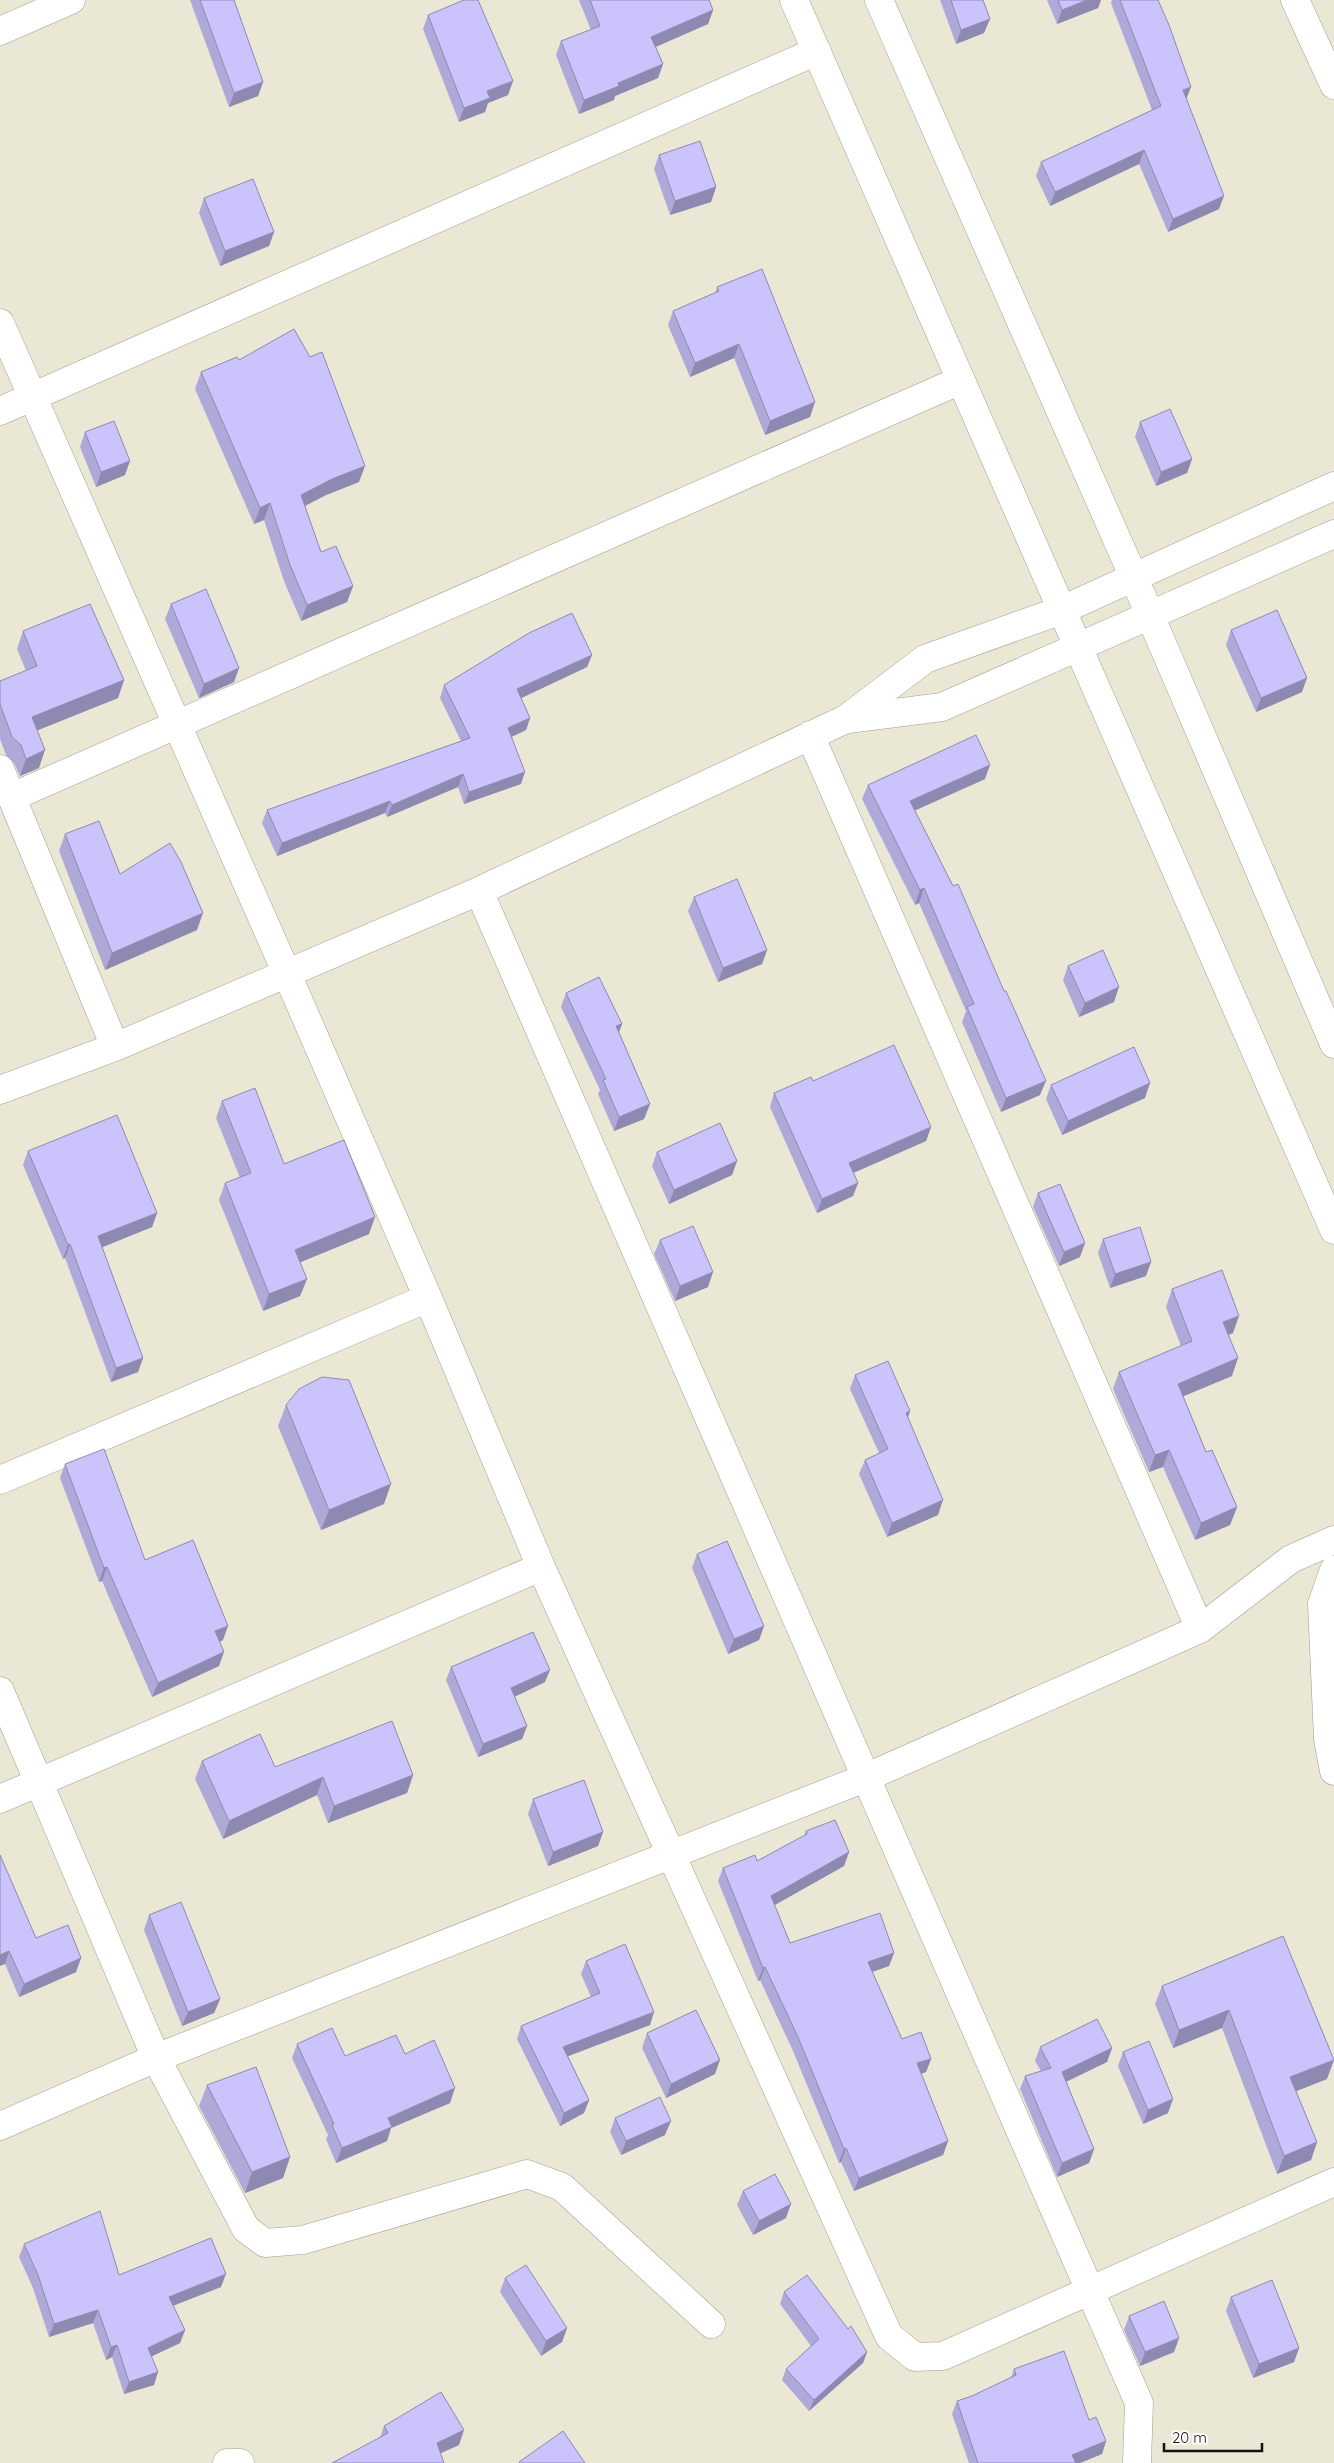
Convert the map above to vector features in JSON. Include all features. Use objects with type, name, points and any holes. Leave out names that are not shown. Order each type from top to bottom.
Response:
[{"type":"street","points":[[0,31],[71,0]]},
{"type":"street","points":[[794,0],[1334,1230]]},
{"type":"street","points":[[879,0],[1150,614],[1334,1044]]},
{"type":"street","points":[[1295,0],[1334,85]]},
{"type":"street","points":[[0,410],[817,51]]},
{"type":"street","points":[[0,323],[287,974],[428,1298],[542,1567],[889,2336],[915,2357],[943,2356],[1334,2182]]},
{"type":"street","points":[[12,797],[961,380]]},
{"type":"street","points":[[0,1090],[115,1047],[479,891],[846,719],[925,659],[1062,610],[1334,486]]},
{"type":"street","points":[[846,719],[942,707],[1334,534]]},
{"type":"street","points":[[810,735],[1200,1629]]},
{"type":"street","points":[[0,769],[115,1047]]},
{"type":"street","points":[[479,891],[1139,2403],[1137,2463]]},
{"type":"street","points":[[0,1480],[428,1298]]},
{"type":"street","points":[[0,2126],[156,2058],[672,1856],[865,1778],[1200,1629],[1290,1558],[1334,1540]]},
{"type":"street","points":[[0,1799],[542,1567]]},
{"type":"street","points":[[1334,1570],[1322,1604],[1328,1739],[1334,1771]]},
{"type":"street","points":[[0,1691],[156,2058],[246,2229],[265,2243],[303,2240],[527,2174],[562,2187],[711,2324]]},
{"type":"street","points":[[227,2463],[240,2463]]},
{"type":"building","points":[[200,0],[234,0],[263,82],[234,93]]},
{"type":"building","points":[[464,0],[478,0],[513,81],[487,91],[490,98],[464,108],[428,15]]},
{"type":"building","points":[[590,0],[709,0],[713,10],[651,37],[663,64],[618,83],[619,86],[584,100],[561,41],[600,26]]},
{"type":"building","points":[[951,0],[983,0],[990,19],[961,30]]},
{"type":"building","points":[[1058,0],[1087,0],[1062,10]]},
{"type":"building","points":[[1120,0],[1158,0],[1191,87],[1183,90],[1224,196],[1173,219],[1144,150],[1055,192],[1041,162],[1161,106]]},
{"type":"building","points":[[700,141],[716,187],[675,201],[659,155]]},
{"type":"building","points":[[253,179],[274,232],[225,251],[204,198]]},
{"type":"building","points":[[762,269],[815,402],[770,421],[739,344],[695,363],[673,311],[719,291],[717,287]]},
{"type":"building","points":[[294,329],[310,357],[322,352],[365,466],[332,479],[301,495],[321,552],[336,546],[353,586],[307,605],[290,565],[270,503],[260,508],[201,372],[237,357],[239,360]]},
{"type":"building","points":[[1170,409],[1192,459],[1161,472],[1140,422]]},
{"type":"building","points":[[114,421],[130,461],[101,472],[85,432]]},
{"type":"building","points":[[206,589],[239,668],[204,684],[171,604]]},
{"type":"building","points":[[90,604],[124,680],[32,717],[45,750],[26,759],[21,745],[12,737],[0,704],[0,681],[37,666],[23,631]]},
{"type":"building","points":[[1277,610],[1307,678],[1261,698],[1231,630]]},
{"type":"building","points":[[572,613],[592,655],[517,689],[530,718],[508,728],[525,772],[469,792],[463,774],[392,805],[390,801],[282,843],[267,810],[470,738],[444,685],[529,633]]},
{"type":"building","points":[[976,735],[990,765],[910,801],[953,886],[958,884],[1004,991],[1006,991],[1046,1081],[1006,1098],[967,1007],[974,1004],[924,888],[920,890],[868,785]]},
{"type":"building","points":[[99,821],[120,874],[170,843],[181,862],[203,913],[112,953],[65,834]]},
{"type":"building","points":[[737,879],[767,950],[723,968],[694,897]]},
{"type":"building","points":[[1103,950],[1119,987],[1085,1003],[1068,966]]},
{"type":"building","points":[[599,977],[622,1024],[616,1026],[650,1104],[619,1117],[603,1080],[606,1079],[566,993]]},
{"type":"building","points":[[894,1045],[931,1127],[849,1163],[858,1183],[822,1199],[774,1093],[811,1077],[813,1081]]},
{"type":"building","points":[[1134,1047],[1150,1083],[1068,1121],[1051,1085]]},
{"type":"building","points":[[255,1088],[284,1164],[344,1140],[375,1217],[295,1250],[307,1279],[269,1294],[225,1183],[251,1173],[222,1101]]},
{"type":"building","points":[[117,1115],[157,1213],[98,1236],[143,1358],[116,1368],[70,1244],[68,1245],[28,1151]]},
{"type":"building","points":[[720,1123],[737,1161],[674,1190],[657,1152]]},
{"type":"building","points":[[1060,1184],[1085,1243],[1064,1252],[1038,1193]]},
{"type":"building","points":[[693,1226],[713,1272],[680,1286],[660,1240]]},
{"type":"building","points":[[1140,1227],[1151,1262],[1115,1274],[1103,1239]]},
{"type":"building","points":[[1222,1270],[1239,1316],[1223,1322],[1238,1358],[1178,1384],[1206,1452],[1212,1450],[1237,1507],[1201,1523],[1169,1450],[1155,1455],[1119,1372],[1192,1341],[1172,1289]]},
{"type":"building","points":[[888,1361],[910,1411],[906,1413],[943,1500],[892,1523],[865,1460],[888,1449],[855,1375]]},
{"type":"building","points":[[322,1377],[349,1380],[391,1484],[329,1510],[286,1405],[299,1389]]},
{"type":"building","points":[[104,1449],[145,1560],[193,1540],[228,1626],[215,1631],[224,1652],[158,1683],[107,1567],[104,1568],[65,1464]]},
{"type":"building","points":[[727,1541],[764,1626],[734,1639],[697,1554]]},
{"type":"building","points":[[533,1632],[550,1670],[511,1688],[527,1726],[483,1744],[451,1667]]},
{"type":"building","points":[[392,1721],[413,1775],[334,1806],[323,1777],[229,1821],[202,1761],[260,1734],[275,1767]]},
{"type":"building","points":[[584,1780],[603,1832],[553,1852],[533,1799]]},
{"type":"building","points":[[835,1820],[849,1852],[771,1896],[790,1943],[880,1913],[894,1953],[868,1962],[902,2039],[921,2032],[931,2059],[917,2063],[948,2141],[859,2178],[846,2148],[844,2149],[798,2037],[765,1967],[763,1968],[723,1868],[755,1855],[757,1861],[807,1834],[806,1831]]},
{"type":"building","points":[[0,1855],[36,1938],[68,1925],[81,1958],[24,1984],[9,1951],[0,1955]]},
{"type":"building","points":[[181,1902],[220,1999],[188,2012],[149,1915]]},
{"type":"building","points":[[1283,1936],[1334,2060],[1290,2077],[1317,2142],[1284,2156],[1229,2010],[1179,2030],[1162,1986]]},
{"type":"building","points":[[625,1944],[654,2012],[563,2047],[589,2100],[564,2113],[521,2026],[600,1993],[586,1961]]},
{"type":"building","points":[[696,2010],[720,2060],[671,2084],[647,2033]]},
{"type":"building","points":[[1097,2019],[1112,2048],[1062,2072],[1094,2149],[1062,2163],[1025,2076],[1051,2068],[1040,2047]]},
{"type":"building","points":[[332,2028],[345,2056],[396,2035],[405,2054],[434,2040],[455,2088],[388,2118],[392,2127],[342,2148],[332,2125],[334,2124],[297,2044]]},
{"type":"building","points":[[1149,2041],[1173,2099],[1148,2110],[1123,2052]]},
{"type":"building","points":[[256,2067],[290,2157],[252,2172],[207,2085]]},
{"type":"building","points":[[660,2097],[671,2121],[626,2141],[615,2118]]},
{"type":"building","points":[[775,2174],[791,2204],[759,2221],[743,2191]]},
{"type":"building","points":[[100,2211],[119,2275],[211,2238],[226,2274],[169,2297],[185,2330],[148,2348],[158,2372],[129,2382],[117,2345],[111,2347],[98,2310],[54,2324],[38,2275],[24,2244]]},
{"type":"building","points":[[526,2265],[567,2328],[546,2341],[505,2278]]},
{"type":"building","points":[[807,2275],[848,2329],[851,2326],[867,2352],[814,2400],[786,2369],[819,2339],[784,2292]]},
{"type":"building","points":[[1272,2280],[1299,2348],[1259,2364],[1231,2297]]},
{"type":"building","points":[[1164,2301],[1179,2338],[1145,2352],[1129,2316]]},
{"type":"building","points":[[1064,2351],[1089,2420],[1096,2417],[1106,2441],[1072,2455],[1076,2463],[978,2463],[957,2401],[1016,2375],[1014,2369]]},
{"type":"building","points":[[441,2392],[464,2430],[437,2443],[444,2463],[332,2463],[388,2433],[384,2426]]},
{"type":"building","points":[[563,2431],[585,2463],[519,2462]]}]
